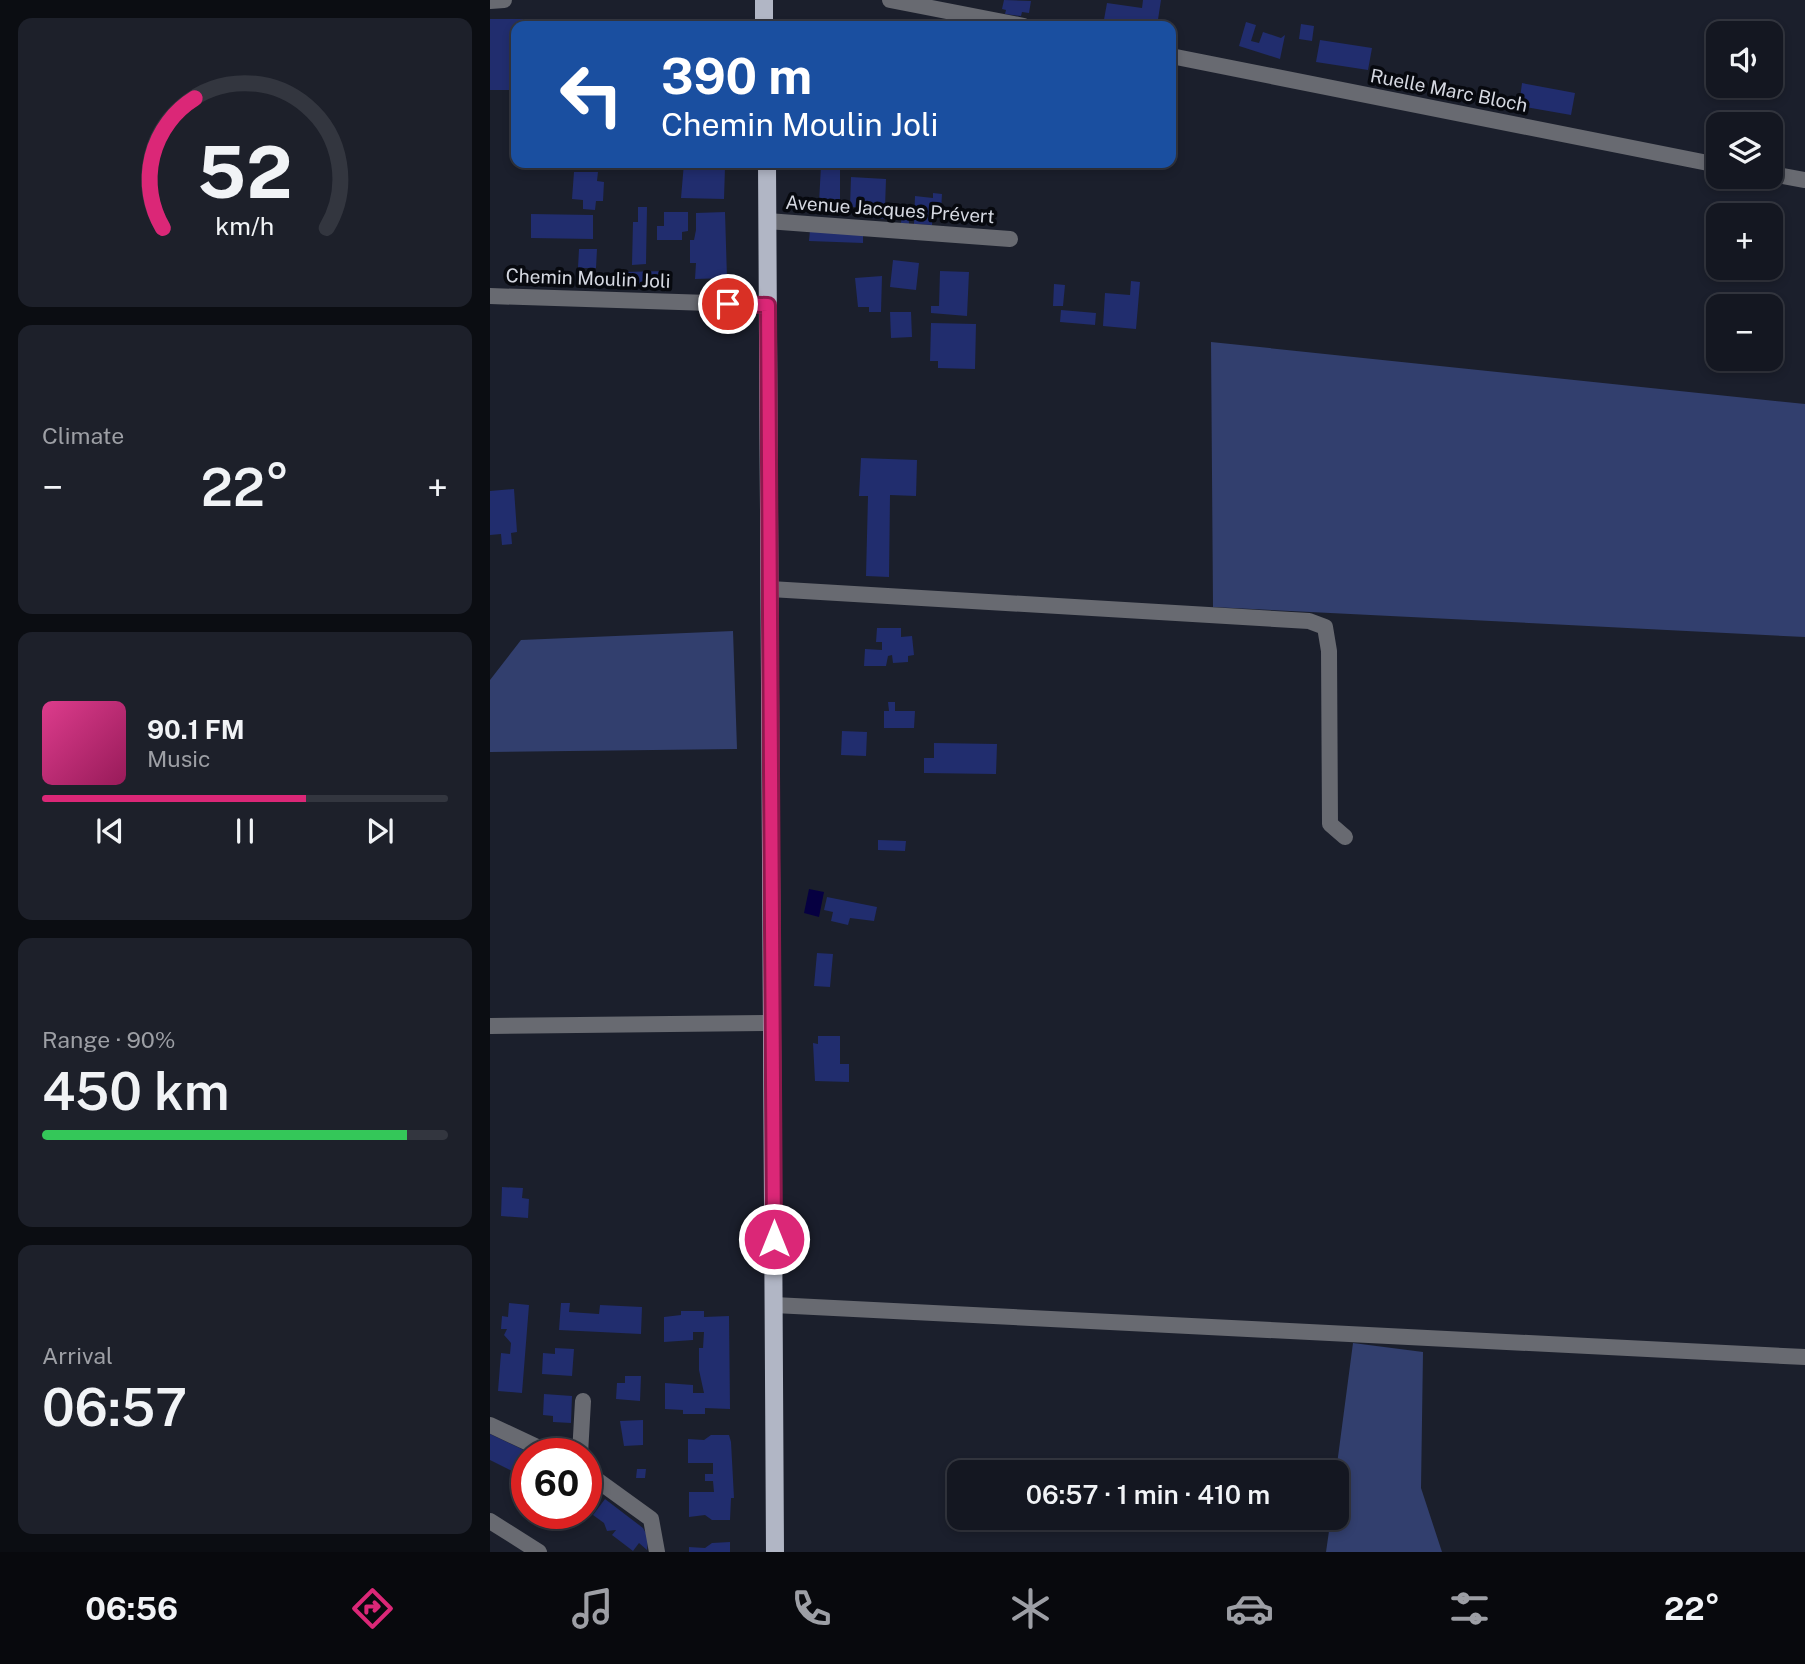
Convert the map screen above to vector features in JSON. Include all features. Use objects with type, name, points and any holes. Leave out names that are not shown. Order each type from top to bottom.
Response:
[{"type":"main road","points":[[764,0],[765,21]]},
{"type":"main road","points":[[766,168],[775,1552]]},
{"type":"street","points":[[490,1],[504,0]]},
{"type":"street","points":[[890,0],[998,21]]},
{"type":"street","name":"Ruelle Marc Bloch","points":[[1176,57],[1706,162]]},
{"type":"street","points":[[1783,176],[1805,180]]},
{"type":"street","name":"Avenue Jacques Prévert","points":[[767,221],[1010,239]]},
{"type":"street","name":"Chemin Moulin Joli","points":[[490,296],[768,305]]},
{"type":"street","points":[[770,589],[1309,621],[1325,627],[1329,651],[1329,824],[1345,837]]},
{"type":"street","points":[[490,1026],[773,1023]]},
{"type":"street","points":[[774,1305],[1805,1357]]},
{"type":"street","points":[[581,1438],[583,1401]]},
{"type":"street","points":[[490,1425],[518,1438]]},
{"type":"street","points":[[602,1484],[651,1519],[657,1552]]},
{"type":"street","points":[[490,1521],[539,1552]]},
{"type":"shaded area","points":[[1211,342],[1805,404],[1805,637],[1213,607]]},
{"type":"shaded area","points":[[733,631],[737,749],[490,752],[490,680],[521,640]]},
{"type":"shaded area","points":[[809,889],[824,892],[819,917],[804,913]]},
{"type":"shaded area","points":[[1353,1343],[1423,1352],[1421,1488],[1442,1552],[1326,1552],[1329,1530],[1349,1530],[1349,1460],[1338,1460]]},
{"type":"building","points":[[1004,0],[1031,1],[1029,13],[1022,12],[1021,16],[1005,14],[1006,10],[1002,9]]},
{"type":"building","points":[[1143,0],[1161,0],[1158,21],[1104,21],[1107,3],[1142,8]]},
{"type":"building","points":[[490,19],[523,19],[511,21],[511,90],[490,90]]},
{"type":"building","points":[[1246,22],[1256,25],[1251,41],[1259,43],[1263,32],[1281,38],[1285,35],[1280,59],[1239,46]]},
{"type":"building","points":[[1301,24],[1314,26],[1312,41],[1299,39]]},
{"type":"building","points":[[1320,40],[1372,48],[1368,70],[1316,62]]},
{"type":"building","points":[[1522,83],[1575,93],[1571,115],[1519,106]]},
{"type":"building","points":[[684,168],[725,168],[724,199],[681,198]]},
{"type":"building","points":[[821,168],[840,168],[840,204],[819,203]]},
{"type":"building","points":[[574,172],[598,172],[597,181],[604,182],[603,201],[596,201],[595,210],[583,209],[583,200],[572,199]]},
{"type":"building","points":[[851,177],[886,179],[885,208],[894,208],[894,219],[872,218],[872,207],[850,207]]},
{"type":"building","points":[[933,193],[942,194],[941,211],[933,210],[932,225],[914,224],[915,196],[933,198]]},
{"type":"building","points":[[638,207],[647,207],[646,264],[632,265],[633,222],[638,222]]},
{"type":"building","points":[[903,208],[908,209],[909,224],[901,223]]},
{"type":"building","points":[[664,212],[688,212],[688,231],[682,232],[682,240],[657,240],[657,226],[664,226]]},
{"type":"building","points":[[725,212],[727,278],[695,279],[696,263],[690,263],[690,240],[694,240],[696,213]]},
{"type":"building","points":[[531,214],[593,215],[593,239],[531,238]]},
{"type":"building","points":[[810,230],[863,235],[863,243],[809,241]]},
{"type":"building","points":[[579,249],[597,249],[596,268],[578,268]]},
{"type":"building","points":[[893,260],[919,263],[916,290],[890,287]]},
{"type":"building","points":[[667,271],[666,285],[623,285],[622,272]]},
{"type":"building","points":[[940,271],[969,272],[967,316],[931,313],[931,306],[939,306]]},
{"type":"building","points":[[882,276],[881,312],[869,312],[869,307],[858,307],[855,278]]},
{"type":"building","points":[[1131,281],[1140,282],[1136,329],[1103,326],[1105,293],[1130,295]]},
{"type":"building","points":[[1054,284],[1065,285],[1063,306],[1053,306]]},
{"type":"building","points":[[1061,310],[1096,313],[1095,325],[1060,322]]},
{"type":"building","points":[[890,312],[911,312],[912,337],[891,338]]},
{"type":"building","points":[[931,323],[976,324],[975,369],[938,368],[938,361],[930,361]]},
{"type":"building","points":[[861,458],[917,460],[916,496],[890,495],[889,577],[866,576],[868,496],[859,496]]},
{"type":"building","points":[[514,489],[517,532],[511,533],[512,544],[502,545],[501,534],[490,535],[490,491]]},
{"type":"building","points":[[877,628],[901,628],[901,637],[912,636],[914,655],[908,656],[908,662],[893,663],[892,655],[888,656],[886,666],[864,666],[865,649],[882,650],[882,642],[876,642]]},
{"type":"building","points":[[888,702],[895,702],[895,711],[915,711],[914,728],[884,728],[884,711],[889,711]]},
{"type":"building","points":[[842,731],[867,732],[866,756],[841,755]]},
{"type":"building","points":[[934,743],[997,744],[996,774],[924,773],[924,758],[934,758]]},
{"type":"building","points":[[878,840],[906,841],[905,851],[878,850]]},
{"type":"building","points":[[827,897],[877,907],[874,921],[850,918],[848,925],[831,921],[833,912],[824,910]]},
{"type":"building","points":[[817,953],[833,954],[830,987],[814,986]]},
{"type":"building","points":[[818,1036],[840,1036],[840,1064],[849,1064],[849,1082],[815,1081],[813,1043],[818,1044]]},
{"type":"building","points":[[502,1187],[523,1188],[522,1198],[529,1199],[528,1218],[501,1216]]},
{"type":"building","points":[[509,1303],[529,1305],[522,1393],[498,1391],[501,1353],[510,1354],[511,1343],[504,1335],[507,1329],[501,1329],[502,1316],[508,1317]]},
{"type":"building","points":[[561,1303],[570,1303],[569,1312],[599,1314],[600,1305],[642,1307],[641,1334],[559,1330]]},
{"type":"building","points":[[681,1311],[704,1311],[704,1317],[729,1316],[730,1409],[705,1408],[705,1414],[683,1414],[683,1410],[665,1409],[665,1383],[693,1385],[693,1393],[704,1393],[699,1370],[699,1348],[703,1348],[704,1332],[693,1332],[693,1340],[664,1342],[664,1317],[681,1315]]},
{"type":"building","points":[[555,1348],[574,1349],[572,1376],[542,1374],[543,1353],[555,1354]]},
{"type":"building","points":[[625,1376],[641,1376],[640,1401],[616,1399],[617,1383],[625,1383]]},
{"type":"building","points":[[544,1394],[572,1396],[571,1423],[553,1422],[553,1416],[543,1415]]},
{"type":"building","points":[[643,1420],[643,1445],[624,1446],[620,1421]]},
{"type":"building","points":[[490,1434],[511,1444],[511,1470],[490,1460]]},
{"type":"building","points":[[711,1435],[729,1435],[731,1442],[734,1498],[731,1498],[730,1520],[712,1520],[705,1515],[689,1517],[689,1492],[714,1492],[713,1481],[705,1481],[705,1474],[713,1474],[713,1463],[688,1463],[688,1439],[704,1440]]},
{"type":"building","points":[[637,1469],[646,1469],[645,1478],[636,1478]]},
{"type":"building","points":[[605,1499],[643,1528],[648,1537],[647,1550],[639,1543],[633,1551],[612,1535],[616,1530],[607,1531],[602,1522],[602,1503]]},
{"type":"building","points":[[730,1542],[730,1552],[689,1552],[689,1547],[705,1548],[712,1543]]},
{"type":"route","points":[[728,304],[768,305],[774,1239]]}]
